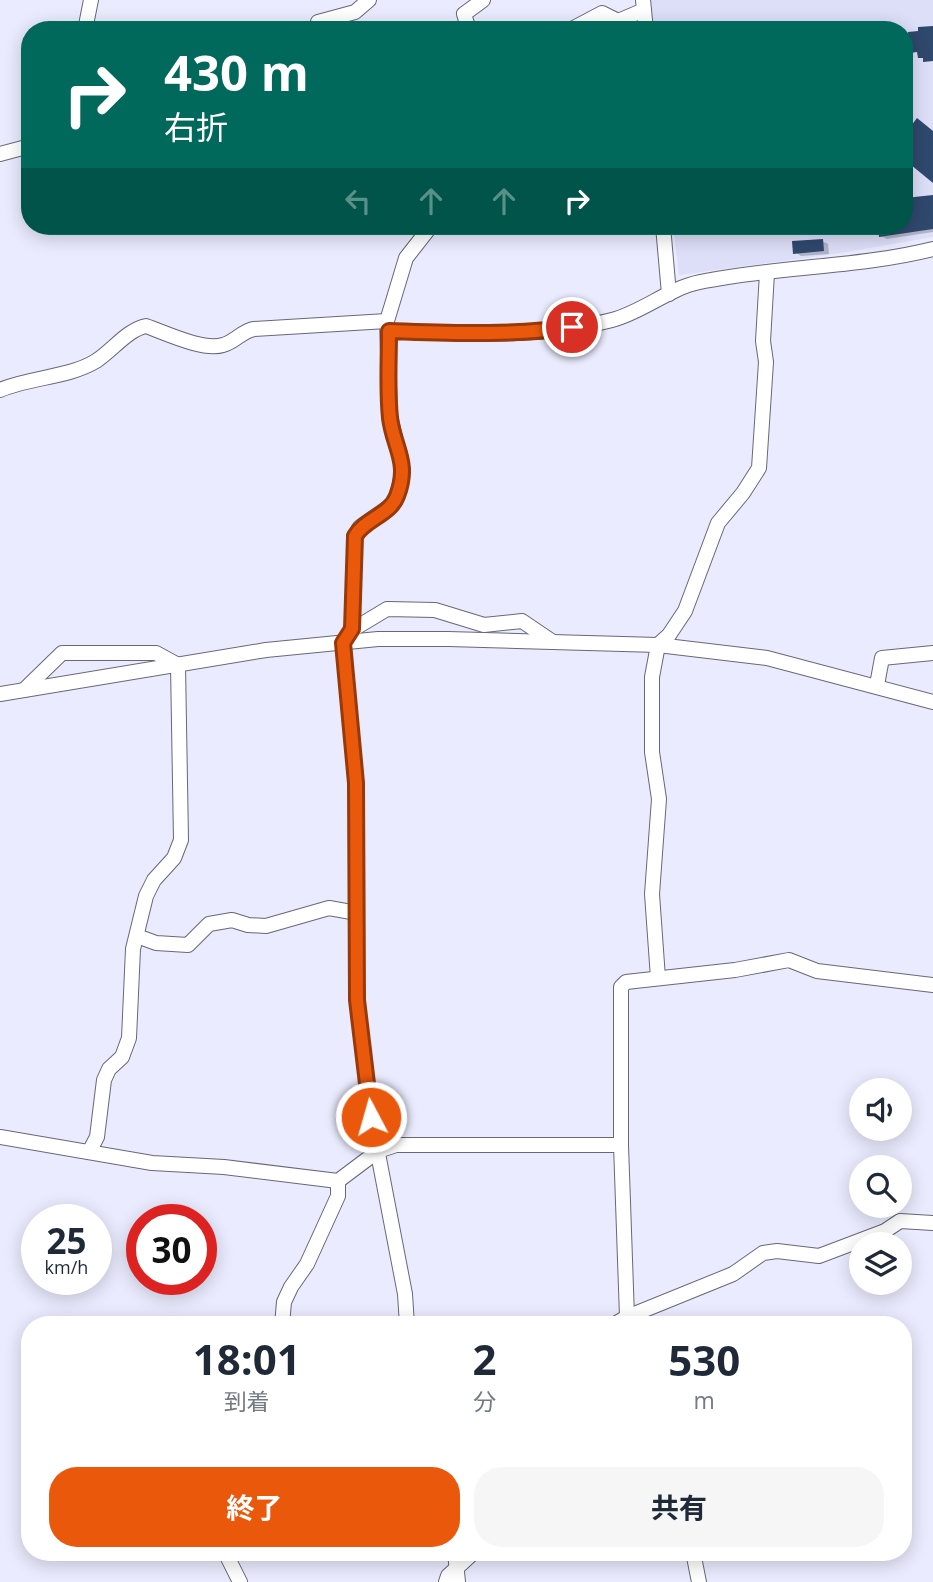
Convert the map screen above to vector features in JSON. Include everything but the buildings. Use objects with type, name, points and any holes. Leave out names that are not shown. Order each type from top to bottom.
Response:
[{"type":"street","points":[[87,21],[91,0]]},
{"type":"street","points":[[322,21],[355,12],[369,0]]},
{"type":"street","points":[[466,21],[464,14],[483,0]]},
{"type":"street","points":[[587,21],[602,13],[618,21],[643,5]]},
{"type":"street","points":[[0,154],[21,148]]},
{"type":"street","points":[[352,629],[355,536],[360,527],[393,504],[403,471],[390,416],[388,326],[406,258],[424,235]]},
{"type":"street","points":[[664,235],[668,294]]},
{"type":"street","points":[[0,390],[83,368],[98,360],[138,327],[146,326],[205,346],[224,345],[247,330],[254,329],[388,326],[484,334],[544,331],[616,319],[698,282],[847,265],[933,249]]},
{"type":"street","points":[[658,978],[652,894],[659,799],[652,752],[652,677],[658,645],[669,635],[685,611],[718,523],[743,493],[759,468],[766,362],[763,341],[767,273]]},
{"type":"street","points":[[406,1316],[405,1294],[371,1117],[357,1000],[355,773],[343,643],[352,629],[387,609],[435,610],[484,625],[522,621],[554,642]]},
{"type":"street","points":[[0,694],[266,650],[378,639],[406,639],[658,645],[767,658],[933,702]]},
{"type":"street","points":[[24,690],[62,653],[156,653],[178,665]]},
{"type":"street","points":[[877,685],[882,657],[933,653]]},
{"type":"street","points":[[89,1152],[97,1137],[104,1080],[108,1069],[122,1058],[130,1038],[133,949],[146,896],[153,880],[174,858],[181,840],[178,665]]},
{"type":"street","points":[[137,936],[156,943],[188,945],[209,924],[232,920],[248,925],[266,926],[329,908],[357,913]]},
{"type":"street","points":[[628,1316],[621,1145],[621,987],[626,982],[735,970],[789,960],[817,971],[933,985]]},
{"type":"street","points":[[0,1137],[152,1163],[224,1167],[338,1181],[378,1151],[396,1145],[621,1145]]},
{"type":"street","points":[[283,1316],[284,1302],[290,1287],[307,1264],[338,1196],[338,1181]]},
{"type":"street","points":[[639,1316],[733,1274],[763,1253],[777,1251],[819,1256],[885,1231],[900,1221],[933,1223]]},
{"type":"street","points":[[230,1561],[240,1582]]},
{"type":"street","points":[[446,1582],[456,1561]]},
{"type":"street","points":[[456,1561],[458,1582]]},
{"type":"street","points":[[695,1561],[699,1582]]},
{"type":"shaded area","points":[[646,0],[933,0],[933,237],[835,254],[679,275],[674,235],[913,235],[913,21],[649,21]]},
{"type":"route","points":[[371,1117],[357,1000],[356,783],[343,643],[352,629],[355,536],[367,521],[393,504],[403,471],[390,416],[389,331],[532,333],[572,327]]}]
